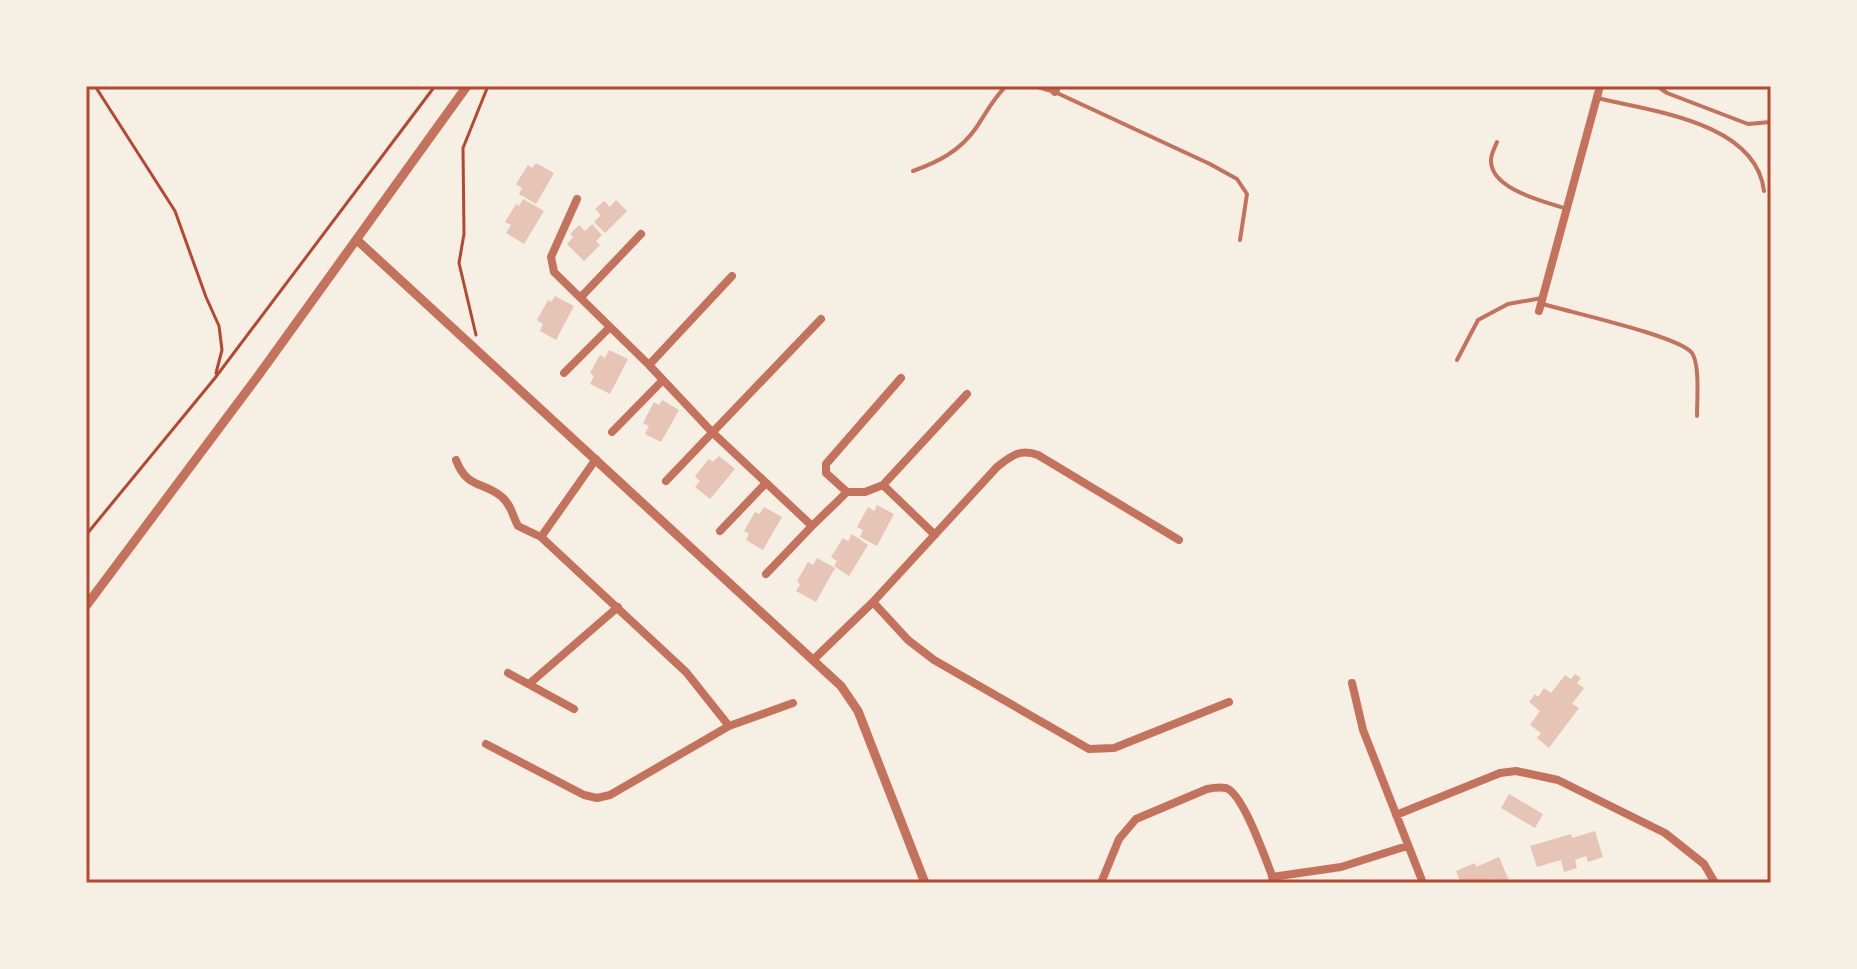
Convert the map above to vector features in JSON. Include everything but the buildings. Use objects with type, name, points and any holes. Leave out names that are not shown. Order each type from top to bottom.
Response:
[{"type":"street","points":[[86,606],[258,376],[467,86]]},
{"type":"street","points":[[1540,304],[1600,86]]},
{"type":"street","points":[[577,199],[551,262],[554,272],[712,432],[812,526]]},
{"type":"street","points":[[581,297],[641,234]]},
{"type":"street","points":[[357,240],[841,686],[858,711],[925,883]]},
{"type":"street","points":[[649,365],[732,276]]},
{"type":"street","points":[[666,481],[821,319]]},
{"type":"street","points":[[564,373],[610,327]]},
{"type":"street","points":[[901,378],[826,464],[826,473],[847,492],[865,492],[883,485],[967,394]]},
{"type":"street","points":[[612,432],[663,380]]},
{"type":"street","points":[[814,659],[873,602],[997,467],[1022,451],[1038,455],[1179,540]]},
{"type":"street","points":[[541,537],[596,459]]},
{"type":"street","points":[[456,460],[464,476],[471,482],[506,501],[518,526],[541,537],[686,672],[729,726]]},
{"type":"street","points":[[720,531],[765,484]]},
{"type":"street","points":[[883,485],[935,535]]},
{"type":"street","points":[[766,574],[847,492]]},
{"type":"street","points":[[873,602],[908,640],[934,660],[1089,749],[1114,748],[1229,702]]},
{"type":"street","points":[[529,684],[618,607]]},
{"type":"street","points":[[508,673],[574,709]]},
{"type":"street","points":[[1352,683],[1363,730],[1423,883]]},
{"type":"street","points":[[486,744],[584,795],[597,798],[610,795],[729,726],[793,703]]},
{"type":"street","points":[[1396,815],[1500,773],[1516,771],[1538,774],[1558,780],[1665,833],[1704,864],[1715,883]]},
{"type":"street","points":[[1101,883],[1119,839],[1136,819],[1207,789],[1226,788],[1234,793],[1273,880],[1341,867],[1407,846]]},
{"type":"lane","points":[[913,171],[957,150],[974,130],[992,100],[1006,86]]},
{"type":"lane","points":[[1034,86],[1056,89],[1237,179],[1247,194],[1240,240]]},
{"type":"lane","points":[[1657,86],[1667,93],[1748,124],[1771,122]]},
{"type":"lane","points":[[1597,98],[1717,131],[1749,158],[1762,178],[1764,191]]},
{"type":"lane","points":[[1497,142],[1491,165],[1503,183],[1567,209]]},
{"type":"lane","points":[[1457,360],[1478,320],[1508,304],[1540,304],[1670,340],[1691,351],[1696,361],[1697,416]]},
{"type":"path","points":[[95,86],[183,227],[222,339],[215,378]]},
{"type":"path","points":[[86,535],[215,378],[435,86]]},
{"type":"path","points":[[481,354],[459,263],[464,234],[463,148],[488,86]]}]
